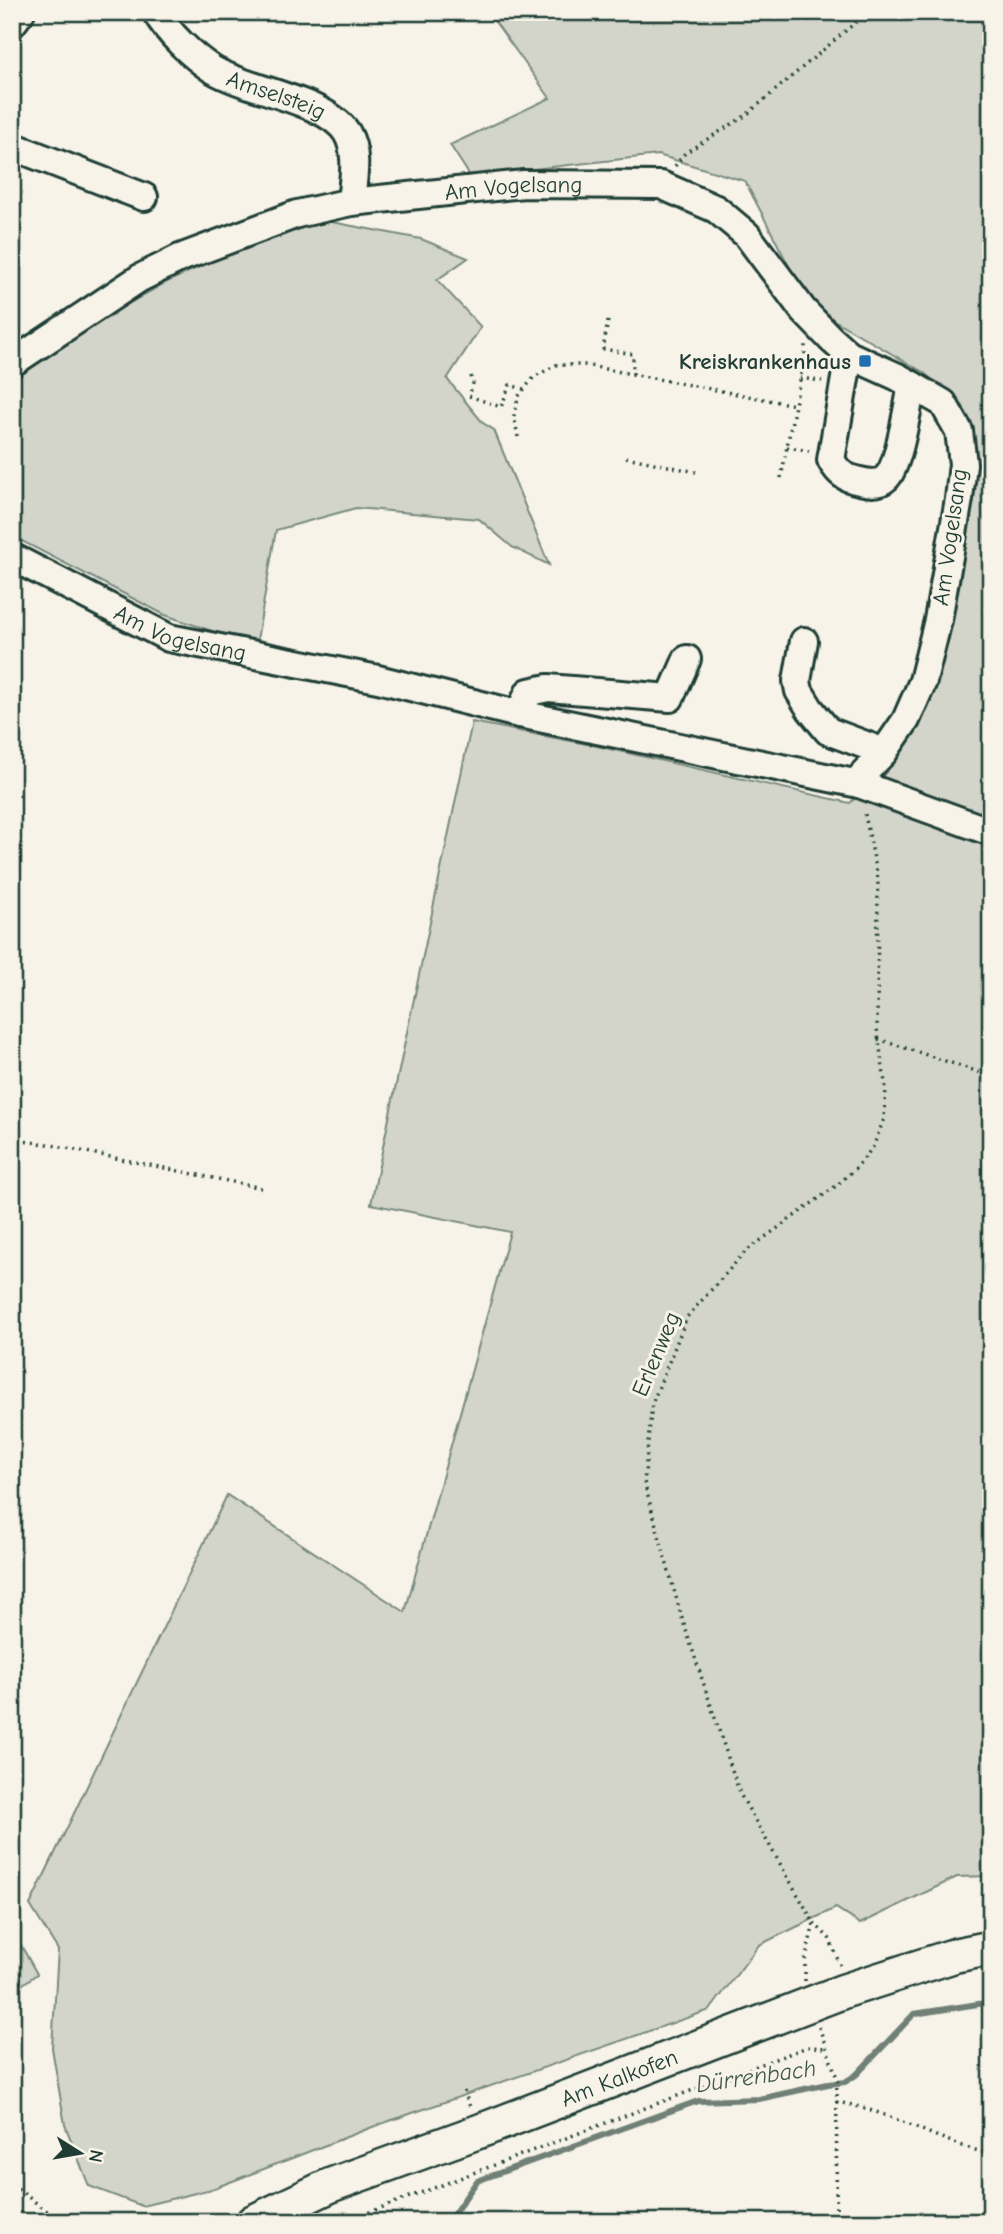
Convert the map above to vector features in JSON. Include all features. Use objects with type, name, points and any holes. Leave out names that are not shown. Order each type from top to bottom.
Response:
[{"type":"main road","name":"Am Kalkofen","points":[[253,2222],[331,2186],[480,2132],[844,1991],[956,1955],[991,1948]]},
{"type":"street","points":[[12,24],[21,12]]},
{"type":"street","name":"Amselsteig","points":[[156,12],[167,30],[213,69],[331,116],[347,134],[355,160],[351,202]]},
{"type":"street","points":[[12,146],[144,197]]},
{"type":"street","name":"Am Vogelsang","points":[[12,363],[140,278],[180,258],[286,218],[351,202],[524,184],[661,185],[716,209],[747,235],[803,310],[849,355],[943,402],[958,431],[963,464],[938,620],[923,681],[906,720],[884,752],[864,772],[859,784],[519,714],[379,679],[169,638],[12,557]]},
{"type":"street","points":[[849,355],[831,460],[838,472],[846,478],[872,484],[885,480],[894,467],[912,385]]},
{"type":"street","points":[[804,640],[797,681],[799,691],[810,709],[828,731],[884,752]]},
{"type":"street","points":[[519,714],[529,692],[548,688],[670,698],[687,659]]},
{"type":"street","points":[[859,784],[991,832]]},
{"type":"path","points":[[661,185],[685,153],[745,116],[868,12]]},
{"type":"path","points":[[781,478],[805,354],[803,310]]},
{"type":"path","points":[[608,321],[603,349],[633,354],[633,374]]},
{"type":"path","points":[[518,438],[514,416],[518,397],[534,377],[556,365],[584,365],[795,405]]},
{"type":"path","points":[[471,376],[473,383],[469,396],[501,407],[510,386],[524,389]]},
{"type":"path","points":[[626,457],[696,472]]},
{"type":"path","name":"Erlenweg","points":[[844,1991],[840,1966],[829,1938],[814,1923],[740,1794],[681,1615],[644,1482],[652,1404],[687,1317],[746,1251],[836,1186],[858,1166],[873,1147],[884,1119],[886,1089],[878,1039],[878,878],[859,784]]},
{"type":"path","points":[[12,793],[24,797]]},
{"type":"path","points":[[878,1039],[991,1076]]},
{"type":"path","points":[[12,1140],[47,1144],[262,1188]]},
{"type":"path","points":[[805,1987],[804,1961],[814,1923]]},
{"type":"path","points":[[816,2019],[837,2078],[835,2222]]},
{"type":"path","points":[[350,2222],[375,2210],[807,2047],[828,2048]]},
{"type":"path","points":[[836,2102],[862,2106],[964,2148],[991,2154]]},
{"type":"path","points":[[12,2185],[62,2222]]},
{"type":"shaded area","points":[[488,12],[991,12],[991,1876],[957,1877],[860,1924],[836,1908],[759,1945],[710,2010],[375,2126],[212,2189],[142,2206],[89,2186],[65,2125],[52,2048],[58,1950],[30,1905],[227,1495],[405,1612],[510,1232],[371,1204],[472,722],[592,745],[850,803],[875,779],[911,734],[972,441],[963,406],[923,372],[820,312],[792,272],[745,181],[658,155],[470,176],[450,145],[550,98]]},
{"type":"shaded area","points":[[321,220],[421,239],[468,258],[437,280],[481,327],[447,379],[483,423],[494,430],[549,565],[512,547],[479,519],[356,508],[276,530],[256,646],[165,615],[12,536],[12,380],[74,335],[165,283],[258,239]]},
{"type":"shaded area","points":[[12,1929],[37,1974],[16,1989],[12,1988]]},
{"type":"waterway","name":"Dürrenbach","points":[[448,2222],[477,2181],[698,2101],[759,2099],[845,2082],[856,2075],[914,2014],[991,2002]]},
{"type":"place","name":"Kreiskrankenhaus","points":[[865,361]]}]
